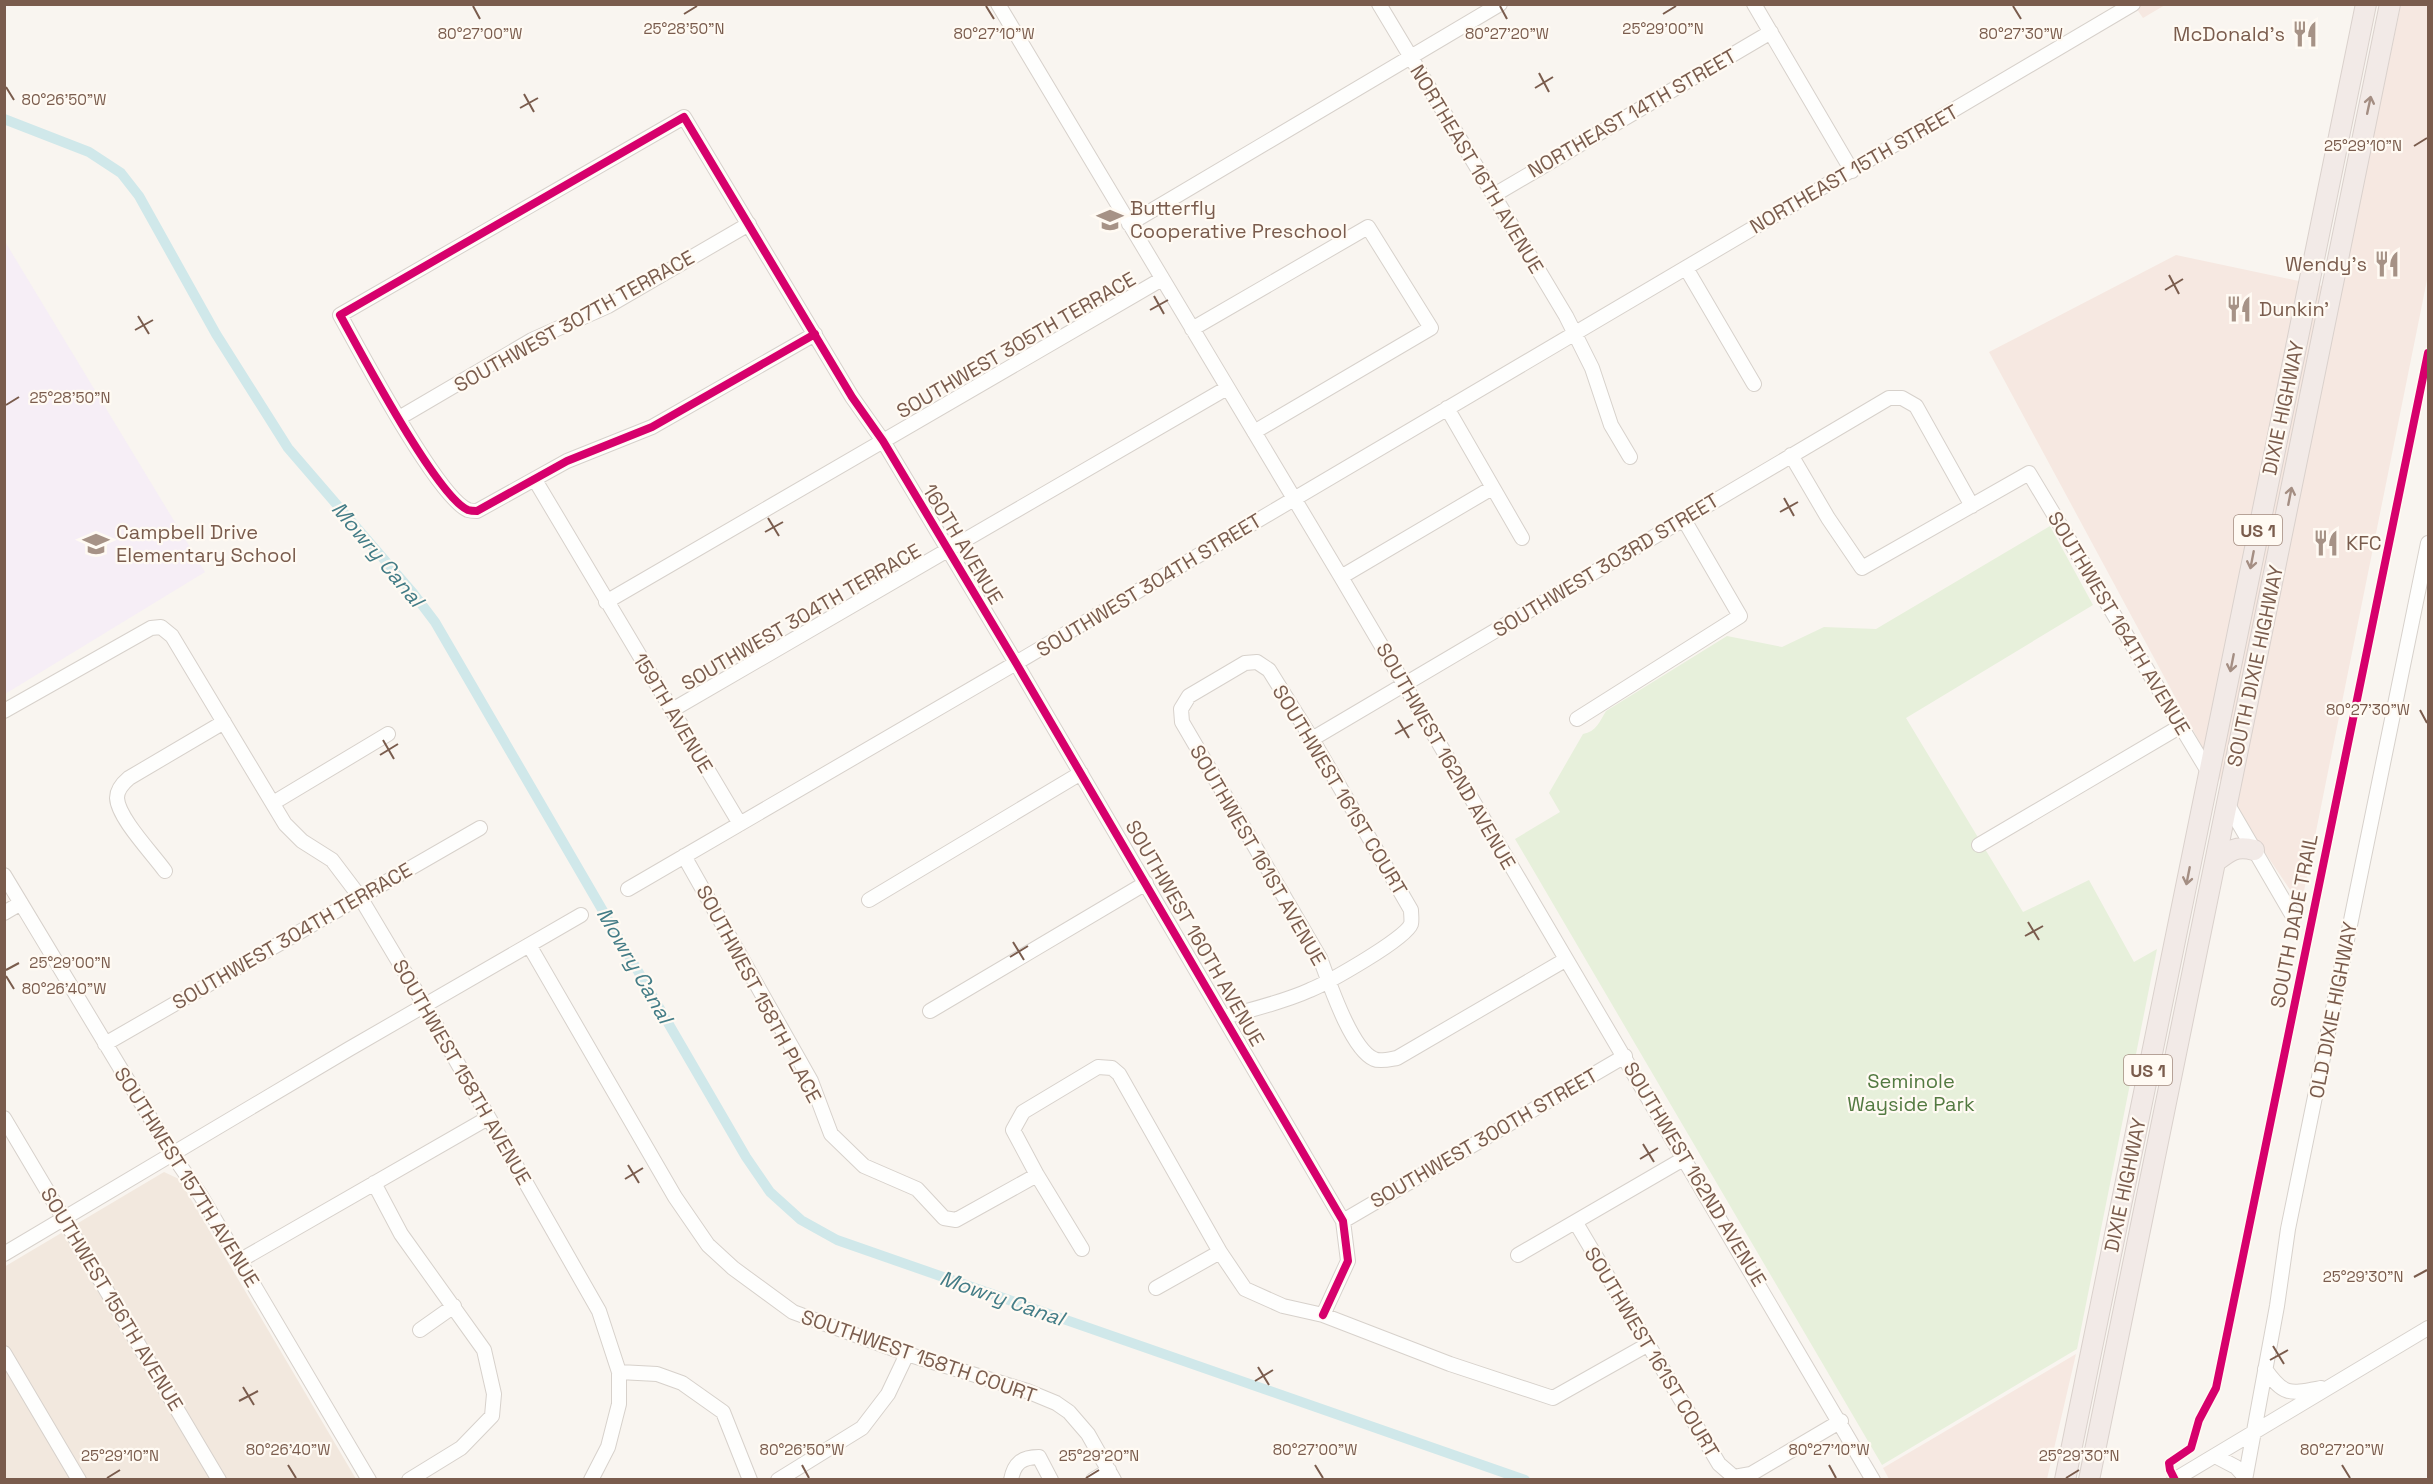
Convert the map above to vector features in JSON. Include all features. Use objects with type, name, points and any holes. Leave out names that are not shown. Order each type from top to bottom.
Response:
[{"type":"highway","name":"DIXIE HIGHWAY","points":[[2223,706],[2366,4]]},
{"type":"highway","name":"DIXIE HIGHWAY","points":[[2297,462],[2390,4]]},
{"type":"highway","points":[[2334,281],[2328,279],[2324,268],[2343,166],[2339,134]]},
{"type":"highway","points":[[2297,462],[2293,423],[2313,321],[2312,315],[2303,311]]},
{"type":"highway","name":"SOUTH DIXIE HIGHWAY","points":[[2187,1000],[2297,462]]},
{"type":"highway","points":[[2223,706],[2231,724],[2223,784],[2227,803]]},
{"type":"highway","name":"SOUTH DIXIE HIGHWAY","points":[[2199,819],[2223,706]]},
{"type":"highway","points":[[2209,772],[2216,792],[2204,855],[2213,868],[2232,849],[2239,847],[2254,850]]},
{"type":"highway","name":"DIXIE HIGHWAY","points":[[2065,1479],[2199,819]]},
{"type":"highway","name":"DIXIE HIGHWAY","points":[[2089,1479],[2187,1000]]},
{"type":"highway","points":[[2154,1163],[2145,1152],[2166,1040],[2162,1002]]},
{"type":"highway","points":[[2121,1325],[2116,1288],[2137,1186],[2133,1173],[2128,1171]]},
{"type":"highway","points":[[2076,1479],[2100,1356],[2097,1321]]},
{"type":"street","name":"SOUTHWEST 162ND AVENUE","points":[[998,4],[1405,685],[1841,1421],[1873,1479]]},
{"type":"street","name":"NORTHEAST 16TH AVENUE","points":[[1379,4],[1575,333],[1592,368],[1611,425],[1630,457]]},
{"type":"street","points":[[1129,224],[1500,4]]},
{"type":"street","points":[[1754,4],[1852,171]]},
{"type":"street","name":"NORTHEAST 15TH STREET","points":[[1575,333],[2133,4]]},
{"type":"street","name":"NORTHEAST 14TH STREET","points":[[1494,195],[1771,32]]},
{"type":"street","points":[[815,334],[652,427],[589,451],[477,512],[468,510],[459,503],[437,478],[399,418],[340,315],[684,117],[749,224],[815,334],[852,397],[883,441]]},
{"type":"street","name":"SOUTHWEST 307TH TERRACE","points":[[399,418],[532,340],[608,306],[749,224]]},
{"type":"street","points":[[1192,329],[1368,227],[1431,328],[1254,432]]},
{"type":"street","points":[[1686,268],[1754,384]]},
{"type":"street","name":"SOUTHWEST 305TH TERRACE","points":[[606,602],[1162,279]]},
{"type":"street","name":"SOUTHWEST 304TH STREET","points":[[628,889],[1575,333]]},
{"type":"street","name":"SOUTHWEST 304TH TERRACE","points":[[672,710],[1227,388]]},
{"type":"street","name":"SOUTHWEST 303RD STREET","points":[[1311,739],[1889,398],[1902,398],[1916,406],[1972,506]]},
{"type":"street","points":[[1447,408],[1522,538]]},
{"type":"street","name":"160TH AVENUE","points":[[883,441],[947,552],[1016,663]]},
{"type":"street","points":[[1791,455],[1828,518],[1862,568],[1972,506]]},
{"type":"street","name":"SOUTHWEST 164TH AVENUE","points":[[1972,506],[2029,473],[2209,772]]},
{"type":"street","name":"159TH AVENUE","points":[[535,480],[740,824]]},
{"type":"street","points":[[1341,578],[1492,488]]},
{"type":"street","points":[[1577,719],[1740,616],[1683,518]]},
{"type":"street","name":"OLD DIXIE HIGHWAY","points":[[2245,1478],[2277,1306],[2288,1229],[2428,543]]},
{"type":"street","name":"SOUTHWEST 158TH AVENUE","points":[[4,711],[151,628],[161,627],[172,636],[290,830],[302,841],[332,860],[360,897],[599,1311],[619,1372],[619,1404],[608,1448],[591,1479]]},
{"type":"street","name":"SOUTHWEST 161ST AVENUE","points":[[1257,662],[1245,663],[1189,696],[1181,709],[1182,722],[1320,958],[1340,1012],[1364,1052],[1376,1060],[1398,1059],[1566,960]]},
{"type":"street","name":"SOUTHWEST 161ST COURT","points":[[1257,662],[1269,670],[1411,910],[1411,925],[1402,936],[1328,980]]},
{"type":"street","name":"SOUTHWEST 160TH AVENUE","points":[[1016,663],[1343,1221]]},
{"type":"street","points":[[165,870],[130,825],[118,802],[118,790],[122,784],[140,771],[224,722]]},
{"type":"street","points":[[1979,845],[2181,726]]},
{"type":"street","points":[[273,803],[388,734]]},
{"type":"street","points":[[868,900],[1081,773]]},
{"type":"street","points":[[2227,803],[2291,913]]},
{"type":"street","name":"SOUTHWEST 304TH TERRACE","points":[[105,1044],[480,828]]},
{"type":"street","name":"SOUTHWEST 158TH PLACE","points":[[684,856],[811,1081],[831,1134],[864,1166],[917,1189],[944,1218],[956,1220],[1037,1175]]},
{"type":"street","name":"SOUTHWEST 157TH AVENUE","points":[[4,875],[172,1155],[201,1196],[369,1479]]},
{"type":"street","points":[[930,1011],[1146,883]]},
{"type":"street","points":[[4,914],[21,903]]},
{"type":"street","points":[[4,1254],[581,915]]},
{"type":"street","name":"SOUTHWEST 158TH COURT","points":[[529,945],[675,1197],[708,1245],[733,1268],[794,1312],[907,1354],[1027,1391],[1056,1403],[1069,1412],[1088,1434],[1112,1475]]},
{"type":"street","points":[[1225,1017],[1309,991],[1328,980]]},
{"type":"street","name":"SOUTHWEST 300TH STREET","points":[[1343,1221],[1624,1056]]},
{"type":"street","points":[[1082,1249],[1037,1175],[1013,1130],[1023,1112],[1098,1067],[1112,1068],[1119,1074],[1220,1252],[1245,1289],[1283,1306],[1323,1316],[1450,1364],[1553,1398],[1647,1345]]},
{"type":"street","name":"SOUTHWEST 156TH AVENUE","points":[[4,1118],[219,1479]]},
{"type":"street","points":[[239,1261],[488,1118]]},
{"type":"street","points":[[1518,1255],[1685,1158]]},
{"type":"street","points":[[374,1183],[401,1234],[484,1350],[494,1394],[492,1416],[461,1449],[409,1479]]},
{"type":"street","points":[[1323,1316],[1348,1261],[1343,1221]]},
{"type":"street","name":"SOUTHWEST 161ST COURT","points":[[1576,1223],[1719,1464],[1734,1477],[1751,1474],[1841,1421]]},
{"type":"street","points":[[1155,1288],[1220,1252]]},
{"type":"street","points":[[420,1330],[454,1306]]},
{"type":"street","points":[[2174,1479],[2428,1328]]},
{"type":"street","points":[[4,1353],[79,1479]]},
{"type":"street","points":[[778,1479],[862,1428],[888,1394],[907,1354]]},
{"type":"street","points":[[2265,1369],[2286,1392],[2294,1393],[2329,1387]]},
{"type":"street","points":[[619,1372],[657,1374],[674,1380],[723,1412],[750,1479]]},
{"type":"street","points":[[2215,1456],[2236,1467],[2245,1478]]},
{"type":"street","points":[[1011,1479],[1013,1468],[1017,1463],[1027,1457],[1039,1457],[1051,1479]]},
{"type":"street","points":[[1093,1479],[1112,1475]]},
{"type":"shaded area","points":[[2134,5],[2165,5],[2143,18]]},
{"type":"shaded area","points":[[2401,5],[2428,5],[2428,275],[2301,906],[2235,808],[1989,352],[2176,255],[2341,290]]},
{"type":"shaded area","name":"Campbell Drive Elementary School","points":[[4,240],[205,572],[5,694],[4,694]]},
{"type":"shaded area","points":[[164,1172],[179,1179],[356,1479],[5,1479],[4,1267]]},
{"type":"shaded area","points":[[2076,1354],[2047,1479],[1889,1479],[1883,1468]]},
{"type":"green space","name":"Seminole Wayside Park","points":[[2050,526],[2093,605],[1906,718],[2023,912],[2089,880],[2134,962],[2157,949],[2077,1349],[1882,1465],[1515,839],[1560,812],[1549,793],[1583,734],[1600,722],[1606,711],[1727,636],[1782,647],[1824,627],[1876,629]]},
{"type":"waterway","name":"Mowry Canal","points":[[4,119],[89,152],[121,173],[139,196],[216,334],[288,448],[413,593],[435,622],[746,1157],[770,1192],[801,1220],[837,1240],[1525,1480]]},
{"type":"cycle path","points":[[815,334],[652,427],[567,461],[474,511],[468,510],[454,499],[419,452],[340,315],[684,117],[852,397],[883,441],[1016,663],[1343,1221],[1348,1261],[1323,1315]]},
{"type":"cycle path","name":"SOUTH DADE TRAIL","points":[[2175,1480],[2169,1463],[2191,1448],[2199,1420],[2216,1388],[2428,353]]},
{"type":"place","name":"McDonald's","points":[[2305,34]]},
{"type":"place","name":"Butterfly Cooperative Preschool","points":[[1110,220]]},
{"type":"place","name":"Wendy's","points":[[2387,264]]},
{"type":"place","name":"Dunkin'","points":[[2239,309]]},
{"type":"place","name":"KFC","points":[[2326,543]]},
{"type":"place","name":"Campbell Drive Elementary School","points":[[96,544]]}]
